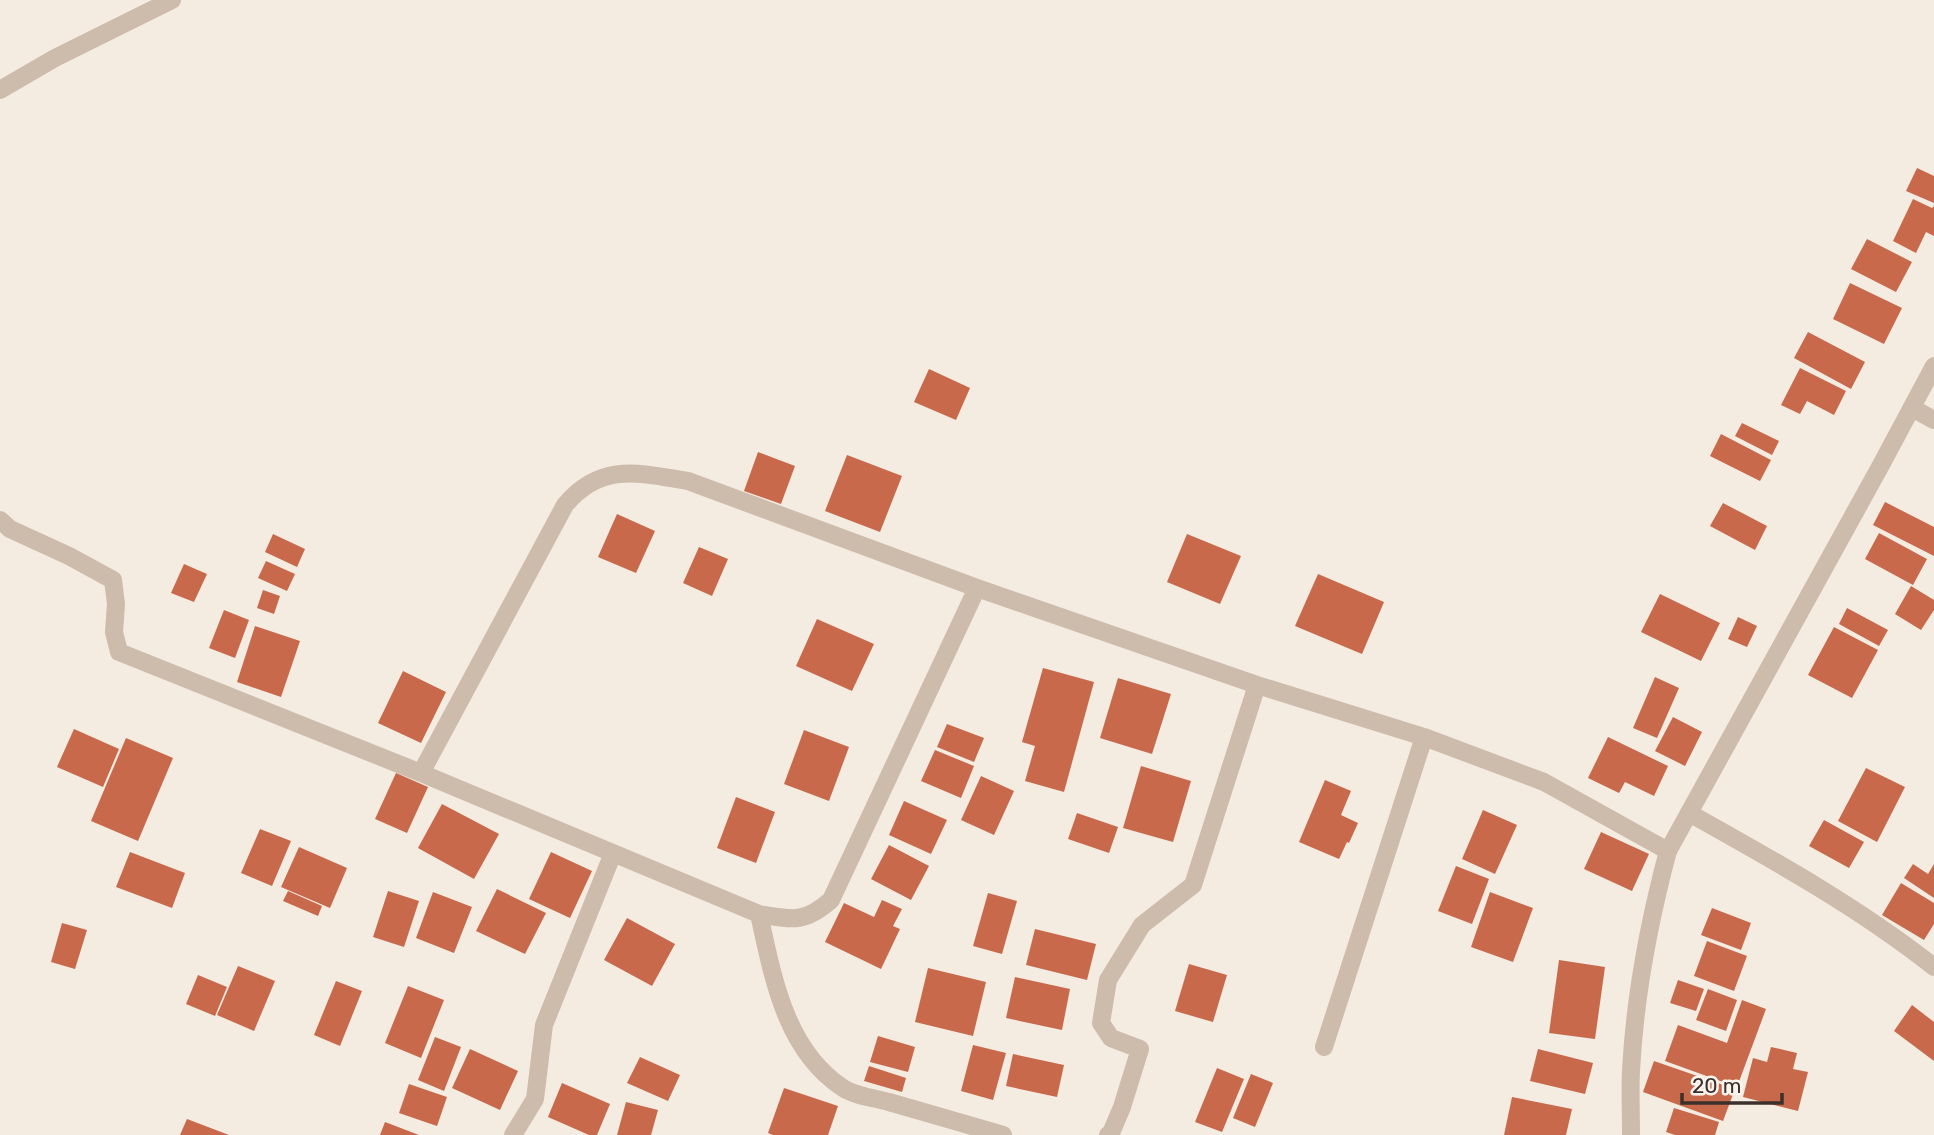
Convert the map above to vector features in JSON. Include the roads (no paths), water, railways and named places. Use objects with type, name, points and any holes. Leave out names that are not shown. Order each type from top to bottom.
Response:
[{"type":"street","points":[[0,90],[55,58],[172,0]]},
{"type":"street","points":[[1631,1135],[1631,1070],[1642,978],[1652,912],[1668,851],[1934,366]]},
{"type":"street","points":[[1912,408],[1934,421]]},
{"type":"street","points":[[421,773],[565,505],[578,490],[592,480],[608,475],[646,475],[688,481],[977,588],[1257,685],[1424,737],[1544,782],[1668,851]]},
{"type":"street","points":[[0,520],[10,529],[113,580],[116,604],[114,632],[119,652],[421,773],[759,914],[790,919],[816,914],[831,900],[977,588]]},
{"type":"street","points":[[1108,1135],[1122,1107],[1140,1049],[1111,1038],[1101,1023],[1108,980],[1142,925],[1193,885],[1257,685]]},
{"type":"street","points":[[1324,1047],[1424,737]]},
{"type":"street","points":[[1689,813],[1772,859],[1900,940],[1934,967]]},
{"type":"street","points":[[513,1135],[535,1099],[544,1025],[613,853]]},
{"type":"street","points":[[759,914],[771,969],[785,1014],[798,1039],[819,1068],[845,1090],[1003,1135]]}]
